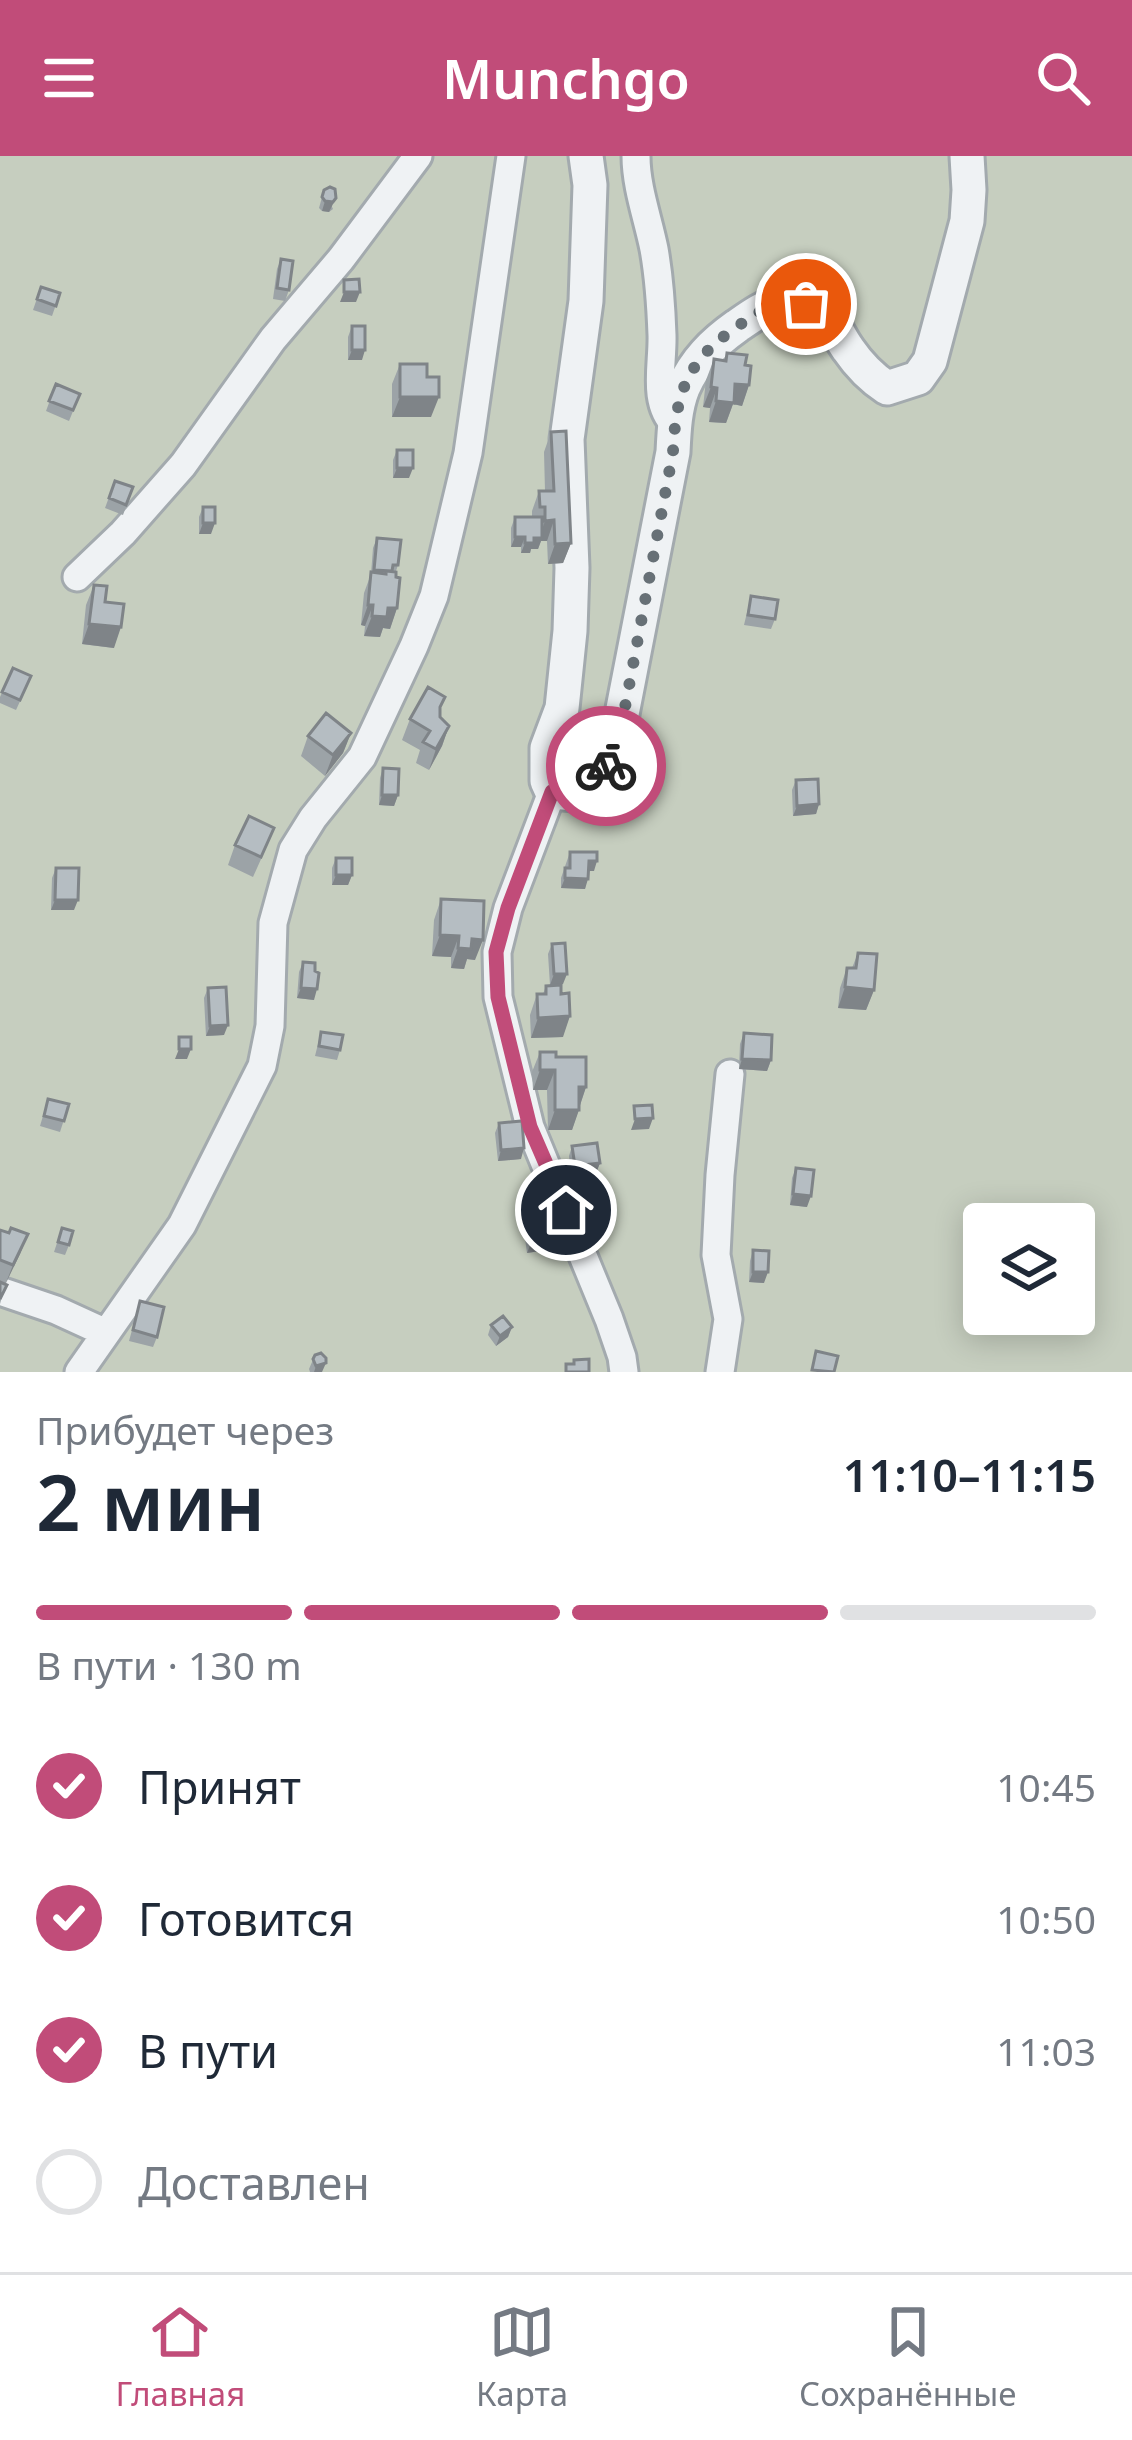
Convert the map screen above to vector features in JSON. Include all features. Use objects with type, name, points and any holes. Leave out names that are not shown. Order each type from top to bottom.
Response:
[{"type":"street","points":[[76,577],[183,466],[273,339],[418,156]]},
{"type":"street","points":[[79,1372],[182,1225],[262,1066],[270,1026],[273,923],[292,850],[362,757],[434,596],[468,453],[511,156]]},
{"type":"street","points":[[586,156],[590,185],[586,301],[567,439],[572,568],[562,708],[547,748],[547,781],[552,792],[496,952],[498,997],[530,1127],[609,1319],[624,1372]]},
{"type":"street","points":[[636,156],[660,299],[661,401],[674,425]]},
{"type":"street","points":[[552,792],[575,794],[597,780],[614,755],[673,452],[674,425],[682,391],[698,362],[715,341],[762,308],[791,301],[829,316],[868,376],[886,388],[918,378],[930,361],[967,221],[967,156]]},
{"type":"street","points":[[720,1372],[728,1319],[716,1256],[730,1074]]},
{"type":"street","points":[[0,1292],[104,1332]]},
{"type":"green space","points":[[0,156],[1132,156],[1132,1372],[0,1372]]},
{"type":"building","points":[[330,187],[335,189],[333,202],[322,197]]},
{"type":"building","points":[[281,259],[293,261],[289,290],[277,288]]},
{"type":"building","points":[[359,279],[360,292],[344,292],[344,280]]},
{"type":"building","points":[[41,287],[60,293],[56,306],[37,299]]},
{"type":"building","points":[[352,326],[365,326],[365,350],[352,350]]},
{"type":"building","points":[[727,353],[747,355],[745,365],[751,366],[749,385],[735,384],[734,403],[716,401],[717,388],[711,387],[714,359],[726,361]]},
{"type":"building","points":[[400,364],[427,364],[427,377],[439,377],[439,397],[400,397]]},
{"type":"building","points":[[56,384],[80,394],[73,410],[49,401]]},
{"type":"building","points":[[566,431],[571,543],[555,544],[554,520],[545,521],[539,491],[554,491],[551,432]]},
{"type":"building","points":[[397,450],[413,450],[413,468],[397,468]]},
{"type":"building","points":[[115,481],[133,487],[126,505],[109,498]]},
{"type":"building","points":[[203,507],[215,507],[215,523],[203,523]]},
{"type":"building","points":[[515,517],[542,517],[542,538],[525,543],[525,537],[515,537]]},
{"type":"building","points":[[377,538],[401,540],[398,565],[392,571],[374,570]]},
{"type":"building","points":[[386,571],[400,578],[397,608],[388,608],[387,617],[372,616],[373,605],[368,605],[371,572]]},
{"type":"building","points":[[94,585],[107,586],[105,602],[124,604],[121,627],[89,624]]},
{"type":"building","points":[[751,596],[778,600],[775,619],[748,615]]},
{"type":"building","points":[[13,668],[31,676],[20,700],[2,692]]},
{"type":"building","points":[[428,687],[445,697],[440,717],[449,726],[436,749],[423,742],[430,731],[410,719]]},
{"type":"building","points":[[326,713],[351,733],[333,755],[308,736]]},
{"type":"building","points":[[383,768],[399,769],[398,795],[382,795]]},
{"type":"building","points":[[818,779],[819,804],[797,806],[796,780]]},
{"type":"building","points":[[249,816],[274,828],[261,857],[235,845]]},
{"type":"building","points":[[570,852],[597,852],[597,861],[589,861],[588,879],[565,878]]},
{"type":"building","points":[[336,858],[352,858],[352,875],[336,875]]},
{"type":"building","points":[[56,868],[79,868],[78,900],[55,900]]},
{"type":"building","points":[[441,899],[484,901],[483,940],[472,939],[471,949],[458,948],[459,936],[440,935]]},
{"type":"building","points":[[565,943],[567,974],[554,974],[552,944]]},
{"type":"building","points":[[858,953],[877,954],[874,990],[845,987],[847,968],[856,968]]},
{"type":"building","points":[[303,962],[315,963],[317,989],[301,988]]},
{"type":"building","points":[[561,985],[561,994],[569,993],[570,1016],[538,1018],[537,994],[546,994],[546,986]]},
{"type":"building","points":[[226,987],[228,1025],[210,1026],[208,988]]},
{"type":"building","points":[[321,1032],[343,1035],[340,1050],[319,1046]]},
{"type":"building","points":[[744,1033],[772,1035],[771,1060],[742,1059]]},
{"type":"building","points":[[179,1037],[191,1037],[191,1049],[179,1049]]},
{"type":"building","points":[[540,1052],[586,1057],[586,1087],[579,1087],[579,1110],[555,1110],[555,1070],[540,1070]]},
{"type":"building","points":[[48,1099],[69,1104],[64,1121],[44,1116]]},
{"type":"building","points":[[652,1105],[653,1118],[635,1119],[634,1106]]},
{"type":"building","points":[[522,1121],[524,1148],[501,1150],[499,1123]]},
{"type":"building","points":[[597,1143],[600,1163],[575,1166],[572,1146]]},
{"type":"building","points":[[796,1168],[814,1170],[811,1196],[793,1194]]},
{"type":"building","points":[[557,1185],[561,1210],[570,1209],[573,1227],[535,1233],[528,1190]]},
{"type":"building","points":[[11,1228],[28,1234],[13,1265],[0,1260],[0,1230],[9,1233]]},
{"type":"building","points":[[62,1228],[73,1231],[69,1245],[58,1242]]},
{"type":"building","points":[[753,1250],[769,1251],[768,1272],[753,1272]]},
{"type":"building","points":[[140,1301],[164,1307],[157,1337],[133,1330]]},
{"type":"building","points":[[503,1316],[512,1327],[500,1336],[491,1325]]},
{"type":"building","points":[[816,1351],[838,1356],[834,1372],[812,1370]]},
{"type":"building","points":[[321,1353],[326,1363],[316,1366],[313,1359]]},
{"type":"building","points":[[589,1359],[589,1372],[566,1372],[566,1364]]},
{"type":"way so far","points":[[606,766],[614,755],[623,718],[682,391],[715,341],[762,308],[791,301],[806,304]]},
{"type":"route","points":[[566,1210],[530,1127],[498,997],[496,952],[552,792],[575,794],[597,780],[606,766]]}]
